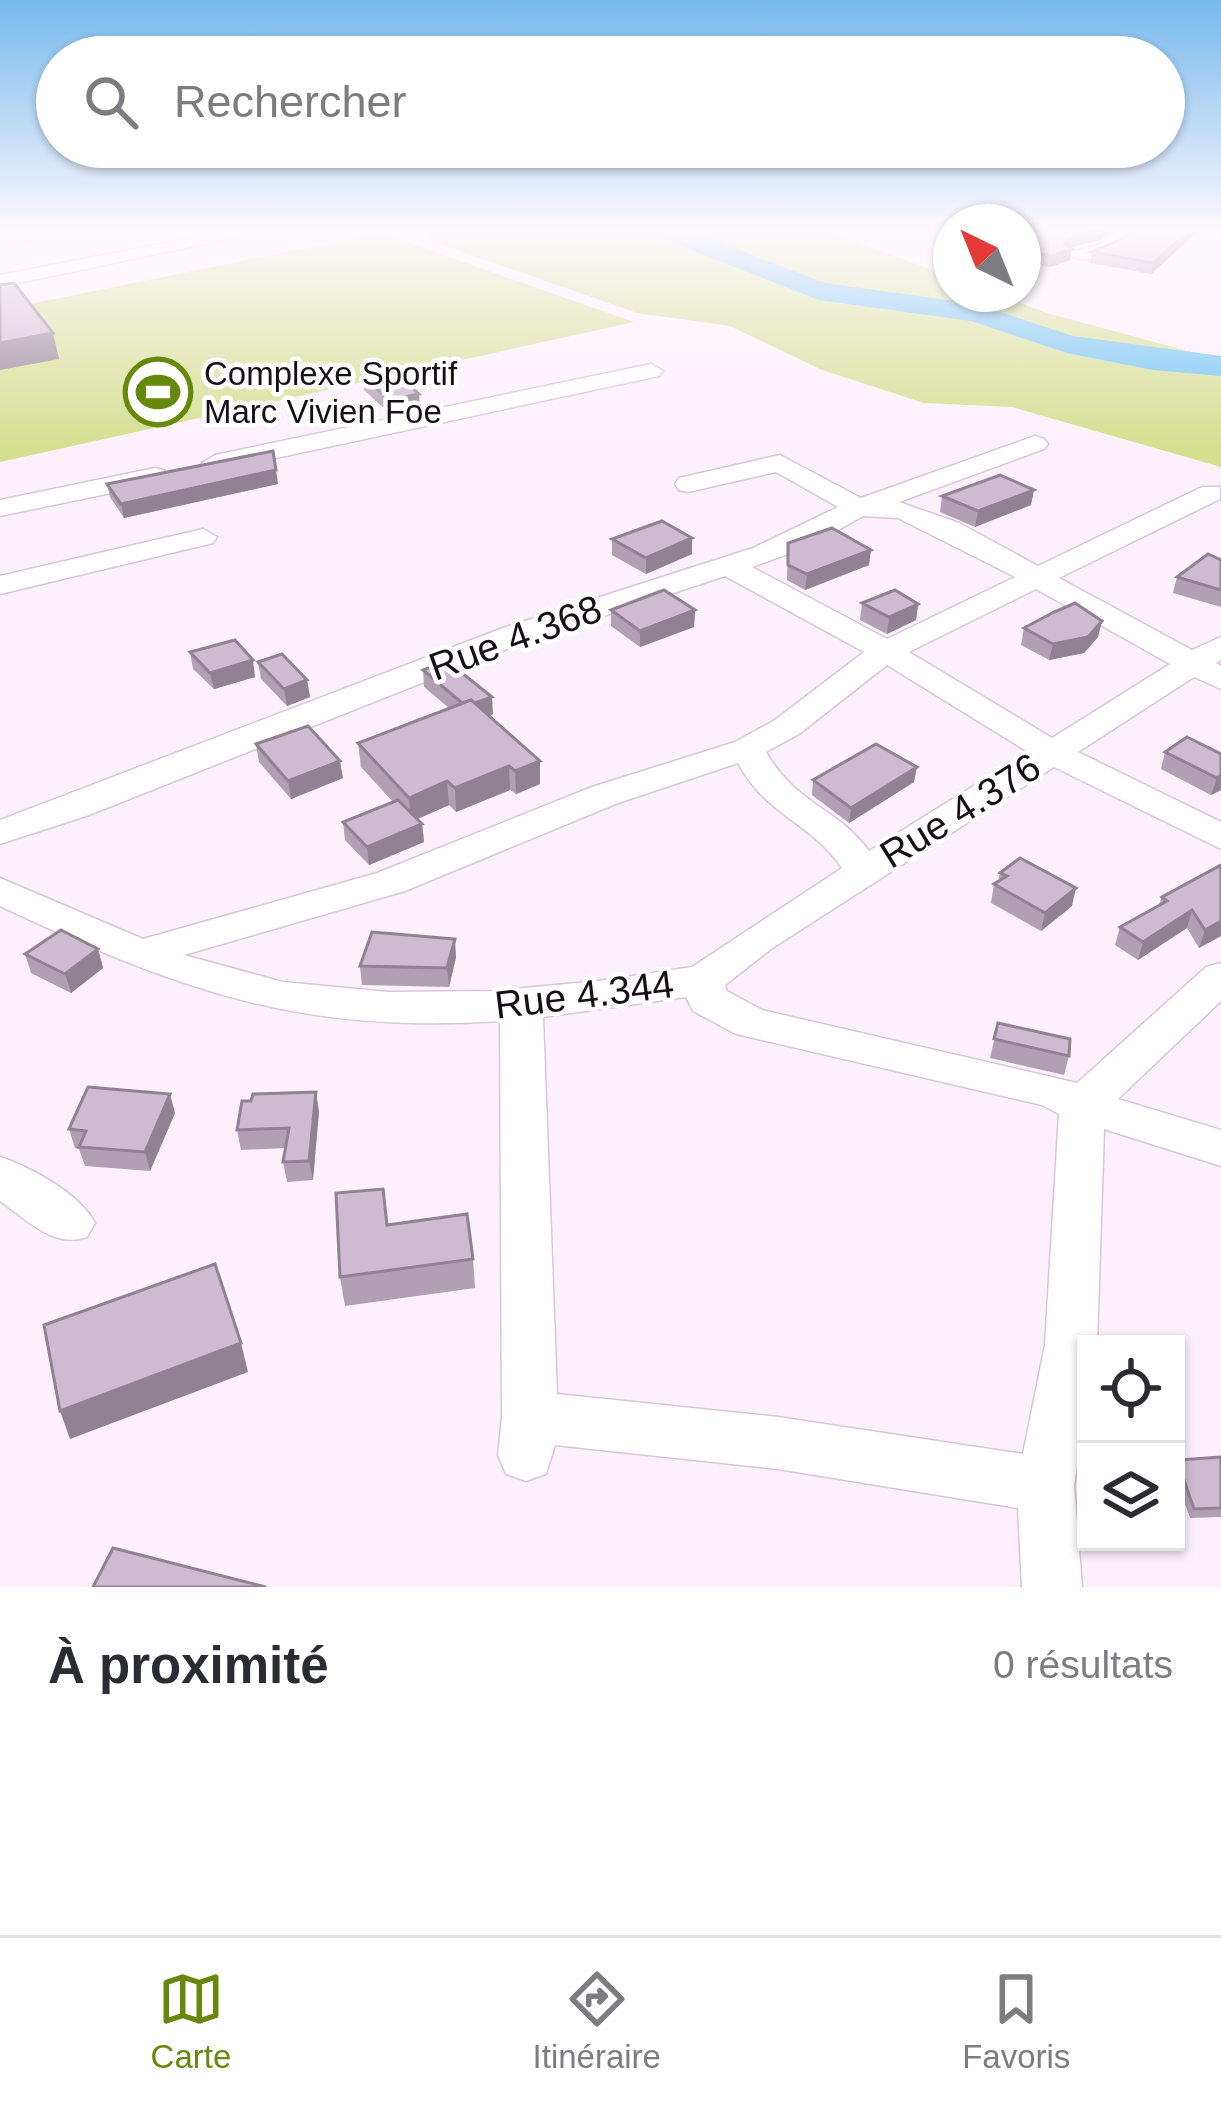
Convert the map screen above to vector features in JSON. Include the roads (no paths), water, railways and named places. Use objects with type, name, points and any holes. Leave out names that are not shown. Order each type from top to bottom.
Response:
[{"type":"street","points":[[0,508],[650,371]]},
{"type":"street","name":"Rue 4.368","points":[[0,832],[76,807],[558,619],[798,540],[842,520],[857,507],[1035,444]]},
{"type":"street","points":[[688,484],[780,464],[857,507],[903,510],[949,529],[1037,580],[1211,663]]},
{"type":"street","points":[[140,954],[391,882],[605,796],[747,749],[787,727],[886,651],[1211,493]]},
{"type":"street","points":[[0,585],[203,537]]},
{"type":"street","points":[[724,564],[886,651],[1051,752],[1221,837]]},
{"type":"street","name":"Rue 4.376","points":[[703,980],[1051,752],[1211,663]]},
{"type":"street","points":[[747,749],[782,800],[840,837],[864,871]]},
{"type":"street","name":"Rue 4.344","points":[[0,891],[140,954],[280,997],[413,1010],[521,1005],[703,980],[708,1000],[751,1023],[1053,1091],[1082,1106],[1221,1148]]},
{"type":"street","points":[[1052,1587],[1045,1485],[1071,1345],[1082,1106],[1221,977]]},
{"type":"street","points":[[521,1005],[528,1436],[778,1442],[1045,1485]]},
{"type":"street","points":[[0,1177],[70,1222]]},
{"type":"waterway","points":[[905,303],[976,313],[1067,344],[1153,360],[1221,366]]},
{"type":"place","name":"Complexe Sportif Marc Vivien Foe","points":[[158,392]]}]
